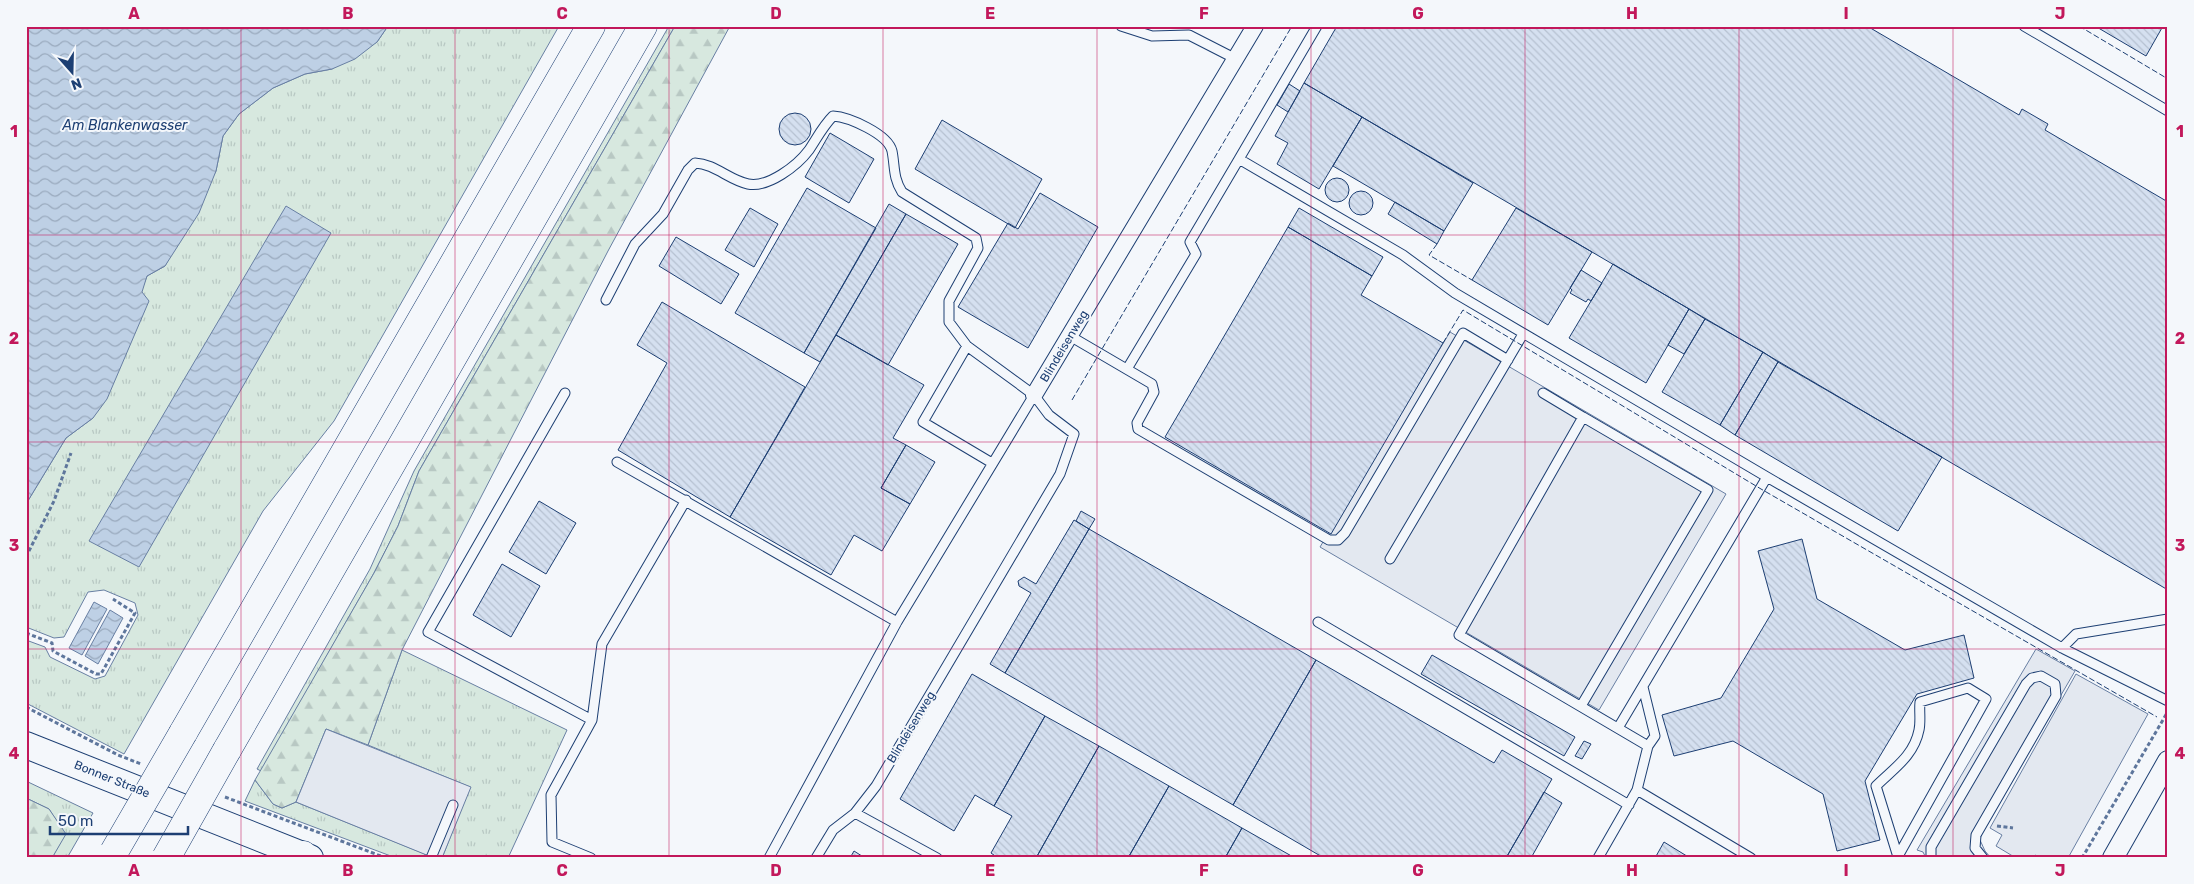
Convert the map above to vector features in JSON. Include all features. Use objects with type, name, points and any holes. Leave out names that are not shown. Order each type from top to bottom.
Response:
[{"type":"highway","points":[[112,855],[590,26]]},
{"type":"highway","points":[[166,858],[644,26]]},
{"type":"main road","name":"Bonner Straße","points":[[26,745],[306,857]]},
{"type":"street","name":"Blindeisenweg","points":[[1034,395],[1255,26]]},
{"type":"street","points":[[2112,858],[2166,767]]},
{"type":"lane","points":[[1121,26],[1152,36],[1189,35],[1236,59]]},
{"type":"lane","points":[[1127,369],[1196,254],[1190,242],[1317,26]]},
{"type":"lane","points":[[2024,26],[2168,111]]},
{"type":"lane","points":[[606,300],[635,244],[663,214],[694,163],[705,164],[746,184],[759,185],[772,182],[808,152],[825,124],[833,116],[845,117],[886,138],[891,149],[895,182],[902,192],[976,238],[978,248],[949,301],[949,322],[967,346],[1034,395],[896,622],[769,858]]},
{"type":"lane","points":[[1239,159],[1403,254],[1455,293],[1523,334],[1767,477],[2062,648],[2168,701]]},
{"type":"lane","points":[[1070,336],[1152,384],[1154,392],[1136,423],[1138,429],[1329,540],[1338,540],[1345,533],[1463,334],[1508,360]]},
{"type":"lane","points":[[1390,559],[1523,334]]},
{"type":"lane","points":[[967,346],[922,422],[992,463]]},
{"type":"lane","points":[[565,393],[428,632],[592,720]]},
{"type":"lane","points":[[1543,393],[1708,490],[1581,706]]},
{"type":"lane","name":"Blindeisenweg","points":[[816,858],[833,830],[855,813],[876,786],[1060,474],[1074,434],[1049,415],[1034,395]]},
{"type":"lane","points":[[1583,417],[1459,635],[1648,746]]},
{"type":"lane","points":[[617,462],[896,622]]},
{"type":"lane","points":[[1618,728],[1767,477]]},
{"type":"lane","points":[[591,858],[552,842],[551,795],[592,720],[602,644],[686,500]]},
{"type":"lane","points":[[2062,648],[2076,634],[2168,619]]},
{"type":"lane","points":[[1318,622],[1629,805]]},
{"type":"lane","points":[[1931,858],[1931,847],[2026,684],[2032,678],[2041,676],[2055,684],[2056,696],[1976,835],[1975,848],[1983,858]]},
{"type":"lane","points":[[1598,858],[1638,790],[1648,746],[1655,736],[1643,687]]},
{"type":"lane","points":[[1968,688],[1986,699],[1898,857],[1876,786],[1906,759],[1916,741],[1920,728],[1920,702],[1968,688]]},
{"type":"lane","points":[[1638,790],[1752,858]]},
{"type":"lane","points":[[431,858],[452,804]]},
{"type":"lane","points":[[855,813],[937,858]]},
{"type":"path","points":[[26,557],[54,501],[71,453]]},
{"type":"path","points":[[26,633],[52,644],[53,651],[96,674],[101,674],[135,613],[113,599]]},
{"type":"path","points":[[2082,858],[2168,712]]},
{"type":"green space","points":[[388,26],[559,26],[334,421],[263,511],[124,754],[26,703],[26,640],[45,647],[50,657],[95,679],[105,676],[138,615],[135,603],[104,590],[88,592],[64,637],[54,638],[26,627],[26,504],[66,438],[93,418],[147,276],[165,266],[216,171],[223,136],[239,114],[273,88],[305,74],[332,69],[377,42]]},
{"type":"green space","points":[[669,26],[675,26],[419,471],[398,526],[374,573],[261,771],[257,769],[370,569],[414,471]]},
{"type":"green space","points":[[675,26],[730,26],[608,251],[402,650],[368,745],[326,729],[296,802],[282,808],[273,804],[255,780],[374,573],[398,526],[419,471]]},
{"type":"green space","points":[[402,650],[567,730],[508,858],[442,858],[470,787],[368,745]]},
{"type":"green space","points":[[255,780],[273,804],[282,808],[296,802],[425,854],[423,858],[396,858],[245,801]]},
{"type":"green space","points":[[26,781],[93,813],[67,858],[52,858],[65,834],[49,809],[26,798]]},
{"type":"green space","points":[[26,798],[49,809],[66,834],[52,858],[26,858]]},
{"type":"shaded area","points":[[1450,332],[1726,494],[1599,710],[1320,547]]},
{"type":"shaded area","points":[[2036,649],[2075,671],[1982,831],[1980,840],[1991,858],[1926,858],[1923,852],[1917,850]]},
{"type":"shaded area","points":[[2076,674],[2148,714],[2068,858],[2041,858],[2035,855],[2033,858],[2016,858],[1996,846],[2002,835],[1990,828]]},
{"type":"shaded area","points":[[326,729],[471,787],[442,858],[434,858],[296,802]]},
{"type":"water","name":"Am Blankenwasser","points":[[26,26],[388,26],[377,42],[355,59],[332,69],[305,74],[273,88],[239,114],[223,136],[216,171],[199,213],[165,266],[147,276],[142,292],[149,301],[107,399],[93,418],[66,438],[26,504]]},
{"type":"water","points":[[286,206],[331,233],[139,567],[89,541]]},
{"type":"water","points":[[94,602],[107,609],[82,655],[69,648]]},
{"type":"water","points":[[110,610],[123,618],[98,664],[85,656]]},
{"type":"building","points":[[1337,26],[1867,26],[2019,115],[2022,109],[2048,124],[2045,130],[2168,202],[2168,590],[1304,83]]},
{"type":"building","points":[[2095,26],[2163,26],[2146,56]]},
{"type":"building","points":[[1304,83],[1362,117],[1319,189],[1277,164],[1288,143],[1275,136]]},
{"type":"building","points":[[1289,84],[1300,91],[1288,112],[1277,105]]},
{"type":"building","points":[[795,113],[807,117],[811,129],[807,141],[795,145],[783,141],[779,129],[783,117]]},
{"type":"building","points":[[1362,117],[1473,183],[1444,231],[1333,166]]},
{"type":"building","points":[[942,120],[1042,179],[1015,228],[915,169]]},
{"type":"building","points":[[830,133],[874,159],[849,203],[805,177]]},
{"type":"building","points":[[1337,178],[1345,182],[1349,190],[1345,198],[1337,202],[1329,198],[1325,190],[1329,182]]},
{"type":"building","points":[[807,188],[876,228],[804,353],[735,313]]},
{"type":"building","points":[[1361,191],[1369,195],[1373,203],[1369,211],[1361,215],[1353,211],[1349,203],[1353,195]]},
{"type":"building","points":[[1040,193],[1098,227],[1028,348],[958,307],[1008,223],[1018,229]]},
{"type":"building","points":[[1395,202],[1444,231],[1437,244],[1388,214]]},
{"type":"building","points":[[889,204],[906,214],[820,362],[804,353]]},
{"type":"building","points":[[750,208],[778,224],[754,267],[725,250]]},
{"type":"building","points":[[1299,208],[1383,257],[1372,276],[1288,227]]},
{"type":"building","points":[[1516,208],[1592,252],[1548,325],[1472,280]]},
{"type":"building","points":[[906,214],[958,244],[888,365],[836,335]]},
{"type":"building","points":[[1288,227],[1372,276],[1361,295],[1443,343],[1331,534],[1165,437]]},
{"type":"building","points":[[676,237],[739,274],[721,304],[659,266]]},
{"type":"building","points":[[1613,264],[1689,309],[1646,383],[1569,338]]},
{"type":"building","points":[[1581,270],[1602,283],[1591,301],[1588,299],[1586,302],[1570,293],[1572,290],[1570,288]]},
{"type":"building","points":[[662,302],[805,387],[730,517],[618,450],[667,363],[637,345]]},
{"type":"building","points":[[1689,309],[1705,319],[1684,354],[1668,345]]},
{"type":"building","points":[[1705,319],[1763,352],[1720,425],[1662,392]]},
{"type":"building","points":[[836,335],[924,385],[893,438],[906,445],[881,488],[910,504],[882,551],[854,535],[831,575],[730,517]]},
{"type":"building","points":[[1763,352],[1778,362],[1735,435],[1720,425]]},
{"type":"building","points":[[1778,362],[1942,457],[1898,531],[1735,435]]},
{"type":"building","points":[[906,445],[935,462],[910,504],[881,488]]},
{"type":"building","points":[[539,501],[576,523],[546,574],[509,552]]},
{"type":"building","points":[[1081,511],[1095,519],[1089,529],[1076,521]]},
{"type":"building","points":[[1074,520],[1089,529],[1005,673],[990,664],[1031,593],[1019,586],[1018,581],[1024,577],[1036,584]]},
{"type":"building","points":[[1089,529],[1316,660],[1233,805],[1005,673]]},
{"type":"building","points":[[1802,539],[1817,599],[1905,650],[1964,635],[1974,678],[1917,694],[1865,781],[1880,840],[1837,851],[1823,794],[1733,741],[1674,756],[1662,715],[1721,698],[1774,609],[1758,551]]},
{"type":"building","points":[[502,564],[540,586],[511,637],[473,615]]},
{"type":"building","points":[[1432,655],[1575,737],[1564,756],[1421,674]]},
{"type":"building","points":[[1316,660],[1494,763],[1502,750],[1552,779],[1506,858],[1324,858],[1233,805]]},
{"type":"building","points":[[972,674],[1045,716],[994,806],[975,795],[954,831],[900,799]]},
{"type":"building","points":[[1045,716],[1099,746],[1036,858],[998,858],[991,853],[1012,816],[994,806]]},
{"type":"building","points":[[1584,741],[1591,744],[1582,759],[1575,756]]},
{"type":"building","points":[[1099,746],[1169,786],[1128,858],[1036,858]]},
{"type":"building","points":[[1169,786],[1242,828],[1225,858],[1128,858]]},
{"type":"building","points":[[1544,792],[1562,803],[1531,858],[1506,858]]},
{"type":"building","points":[[1242,828],[1295,858],[1225,858]]},
{"type":"building","points":[[1664,842],[1690,858],[1655,858]]},
{"type":"building","points":[[854,851],[865,858],[850,858]]},
{"type":"fence","points":[[1072,400],[1292,26]]},
{"type":"fence","points":[[2079,26],[2168,79]]},
{"type":"fence","points":[[1437,244],[1429,255],[1472,280]]},
{"type":"fence","points":[[1443,343],[1463,310],[1761,489],[2157,717]]}]
